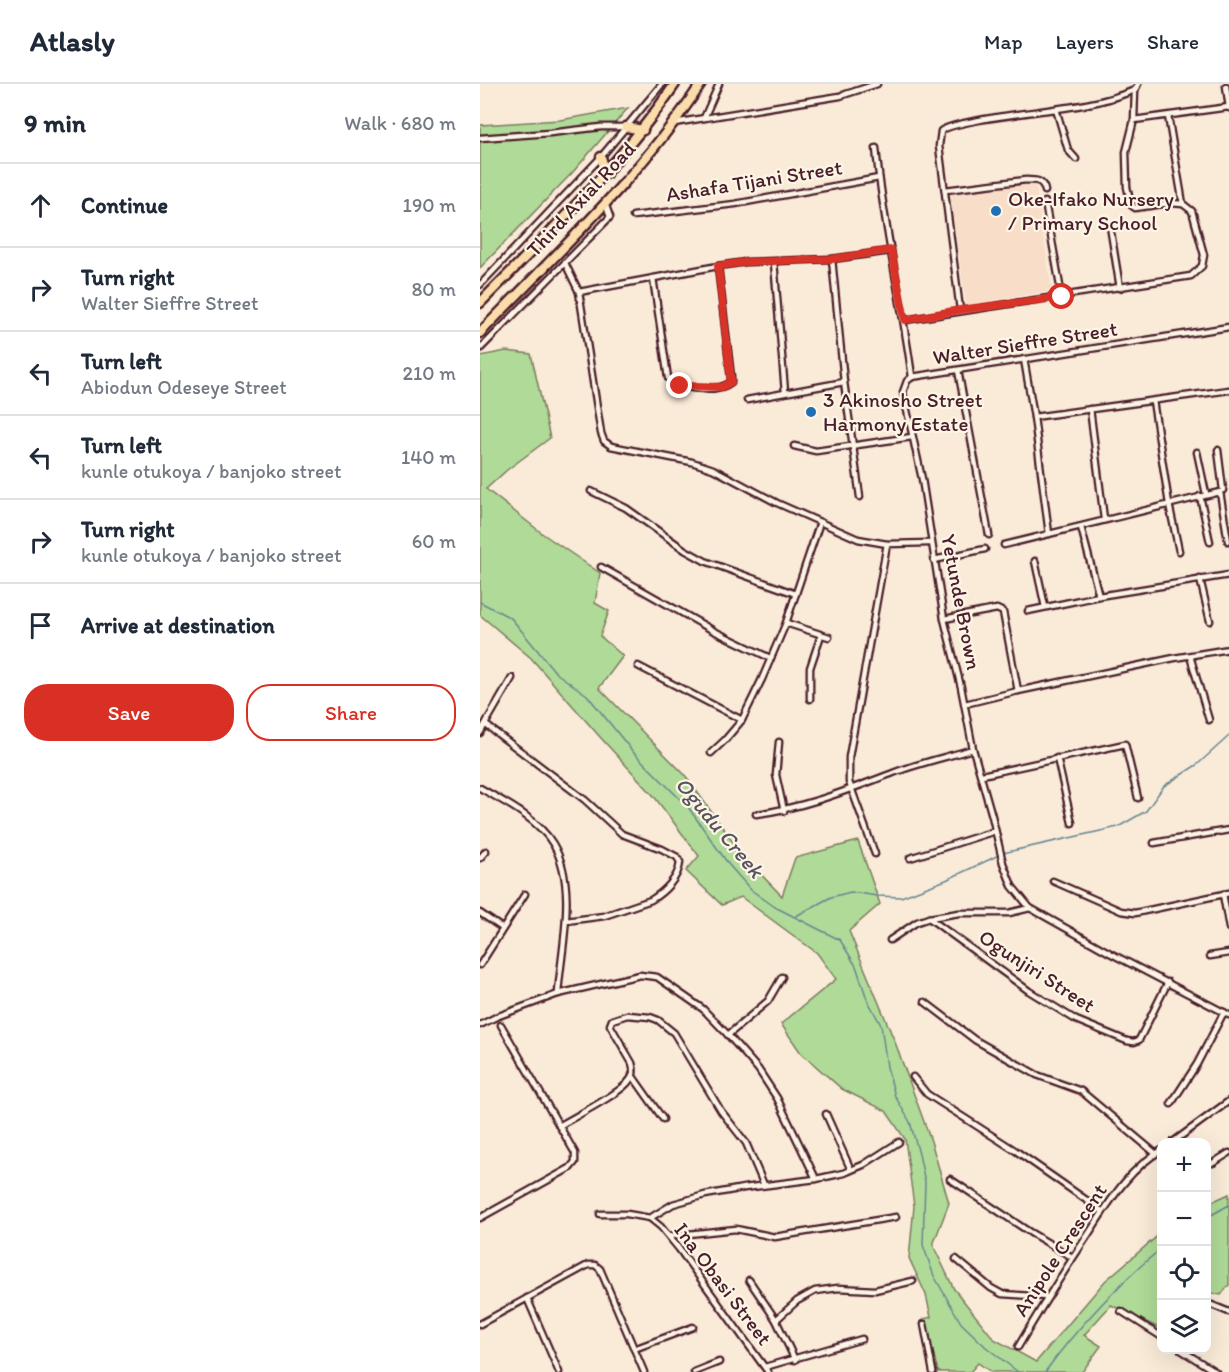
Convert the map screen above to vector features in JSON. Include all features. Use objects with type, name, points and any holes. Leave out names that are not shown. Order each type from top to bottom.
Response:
[{"type":"highway","name":"Third Axial Road","points":[[480,303],[606,174],[643,130],[675,84]]},
{"type":"highway","name":"Third Axial Road","points":[[480,333],[605,204],[674,123],[701,84]]},
{"type":"highway","points":[[626,127],[643,130]]},
{"type":"highway","points":[[601,157],[606,174]]},
{"type":"street","points":[[480,285],[601,157],[662,84]]},
{"type":"street","points":[[704,118],[719,84]]},
{"type":"street","points":[[674,123],[840,96],[877,84]]},
{"type":"street","points":[[1134,120],[1229,108],[1226,86]]},
{"type":"street","points":[[905,320],[1191,276],[1202,266],[1204,255],[1192,211],[1183,204],[1170,203],[1132,207],[1127,187],[1126,152],[1134,120],[1137,87],[1088,104],[945,128],[940,136],[939,146],[960,310]]},
{"type":"street","points":[[1056,110],[1068,150],[1076,159]]},
{"type":"street","points":[[1168,116],[1183,204]]},
{"type":"street","points":[[480,138],[602,127],[626,127]]},
{"type":"street","name":"Walter Sieffre Street","points":[[876,148],[891,250],[905,320],[912,377],[1229,327]]},
{"type":"street","name":"Ashafa Tijani Street","points":[[633,216],[735,204],[879,178]]},
{"type":"street","points":[[945,190],[1038,180],[1044,185],[1045,191]]},
{"type":"street","points":[[1046,202],[1062,297]]},
{"type":"street","points":[[480,349],[610,217],[605,204]]},
{"type":"street","points":[[1110,226],[1120,288]]},
{"type":"street","points":[[579,292],[746,262],[832,259],[891,250]]},
{"type":"street","points":[[832,259],[844,382],[860,497]]},
{"type":"street","points":[[774,262],[785,392]]},
{"type":"street","points":[[565,263],[579,292],[604,441],[611,446],[692,462],[713,469],[777,503],[858,539],[887,544],[931,543]]},
{"type":"street","points":[[653,278],[668,378],[680,386],[722,387],[731,382],[731,377],[718,266]]},
{"type":"street","points":[[1024,359],[1049,534]]},
{"type":"street","points":[[958,370],[989,535]]},
{"type":"street","name":"Yetunde Brown","points":[[912,377],[907,381],[903,392],[922,478],[944,619],[965,704],[973,749],[1003,863],[1012,886],[1030,908]]},
{"type":"street","points":[[747,400],[844,382]]},
{"type":"street","points":[[1034,417],[1229,390]]},
{"type":"street","points":[[1153,400],[1169,504],[1179,551]]},
{"type":"street","points":[[1090,409],[1104,519]]},
{"type":"street","points":[[794,446],[816,451],[912,437]]},
{"type":"street","points":[[1218,450],[1228,541]]},
{"type":"street","points":[[1197,452],[1210,542]]},
{"type":"street","points":[[1004,545],[1224,490]]},
{"type":"street","points":[[591,491],[626,508],[684,550],[705,561],[796,594]]},
{"type":"street","points":[[711,753],[742,720],[786,623],[820,522]]},
{"type":"street","points":[[1082,527],[1099,596]]},
{"type":"street","points":[[875,854],[851,790],[849,757],[887,544]]},
{"type":"street","points":[[934,560],[985,549]]},
{"type":"street","points":[[1035,561],[1045,607]]},
{"type":"street","points":[[601,567],[714,631],[770,658]]},
{"type":"street","points":[[1028,611],[1099,596],[1229,575]]},
{"type":"street","points":[[1200,579],[1210,621]]},
{"type":"street","points":[[944,619],[998,609],[1004,612],[1018,691]]},
{"type":"street","points":[[786,623],[829,637]]},
{"type":"street","points":[[810,699],[810,668],[821,635]]},
{"type":"street","points":[[965,704],[1018,691],[1229,649]]},
{"type":"street","points":[[1190,656],[1209,720]]},
{"type":"street","points":[[638,666],[742,720]]},
{"type":"street","points":[[480,733],[512,678]]},
{"type":"street","points":[[486,725],[585,800],[622,834],[662,849],[677,857],[680,862],[678,873],[658,896],[651,900],[594,919],[566,921]]},
{"type":"street","points":[[779,742],[776,775],[784,811]]},
{"type":"street","points":[[981,775],[1125,744],[1138,798]]},
{"type":"street","points":[[756,814],[784,811],[851,790],[895,772],[973,749]]},
{"type":"street","points":[[1058,758],[1072,823]]},
{"type":"street","points":[[480,788],[544,832],[558,854],[565,887],[566,921],[558,994]]},
{"type":"street","points":[[1154,843],[1229,830]]},
{"type":"street","points":[[910,858],[996,833]]},
{"type":"street","points":[[480,858],[486,851]]},
{"type":"street","points":[[1053,881],[1120,911],[1135,913],[1226,894],[1229,928]]},
{"type":"street","points":[[480,965],[525,894]]},
{"type":"street","points":[[890,940],[917,922],[929,918],[959,913],[1009,913],[1030,908],[1110,953],[1226,1013],[1171,1104]]},
{"type":"street","points":[[480,914],[502,928]]},
{"type":"street","name":"Ogunjiri Street","points":[[929,918],[1029,991],[1076,1020],[1127,1041],[1139,1040],[1168,982]]},
{"type":"street","points":[[1210,956],[1229,953]]},
{"type":"street","points":[[480,1025],[558,994],[640,975],[657,977],[703,1009],[758,1070],[777,1098],[816,1179]]},
{"type":"street","points":[[728,1035],[768,1001],[782,977]]},
{"type":"street","points":[[925,1002],[975,1040],[1038,1075],[1081,1091],[1155,1153]]},
{"type":"street","points":[[560,1126],[623,1087],[632,1075],[632,1063],[610,1022],[616,1017],[627,1015],[640,1015],[658,1020],[674,1033],[721,1111],[742,1137],[764,1185]]},
{"type":"street","points":[[480,1218],[573,1166],[575,1153],[501,1025]]},
{"type":"street","points":[[632,1075],[663,1119]]},
{"type":"street","points":[[913,1077],[927,1094],[1016,1151],[1102,1211]]},
{"type":"street","points":[[1182,1138],[1229,1101]]},
{"type":"street","points":[[826,1114],[851,1170]]},
{"type":"street","points":[[600,1214],[627,1214],[650,1218],[673,1204],[729,1190],[816,1179],[851,1170],[899,1142]]},
{"type":"street","name":"Anipole Crescent","points":[[1018,1347],[1102,1211],[1122,1184],[1155,1153]]},
{"type":"street","points":[[1211,1163],[1229,1153]]},
{"type":"street","points":[[950,1179],[1031,1233],[1072,1257]]},
{"type":"street","points":[[669,1236],[736,1229],[784,1236],[821,1227],[896,1217]]},
{"type":"street","name":"Ina Obasi Street","points":[[650,1218],[669,1236],[766,1370]]},
{"type":"street","points":[[956,1258],[991,1288],[1002,1293],[1047,1297]]},
{"type":"street","points":[[480,1324],[588,1265],[595,1265],[600,1269],[644,1372]]},
{"type":"street","points":[[749,1280],[776,1320],[795,1360]]},
{"type":"street","points":[[776,1320],[797,1301],[815,1291],[838,1288],[875,1290],[913,1281]]},
{"type":"street","points":[[527,1298],[559,1372]]},
{"type":"street","points":[[1212,1305],[1229,1312]]},
{"type":"street","points":[[1121,1311],[1157,1334]]},
{"type":"street","points":[[924,1324],[933,1372]]},
{"type":"street","points":[[634,1349],[693,1327]]},
{"type":"street","points":[[766,1370],[862,1339]]},
{"type":"street","points":[[1187,1354],[1216,1372]]},
{"type":"street","points":[[693,1372],[719,1362]]},
{"type":"shaded area","points":[[1035,183],[1052,291],[966,305],[950,193]]},
{"type":"green space","points":[[628,108],[573,172],[480,268],[480,125],[560,120]]},
{"type":"green space","points":[[506,351],[531,354],[550,438],[486,489],[543,534],[600,573],[595,603],[609,611],[600,636],[623,656],[599,688],[685,775],[743,856],[782,896],[795,858],[858,841],[880,904],[849,931],[895,1042],[931,1141],[949,1203],[933,1245],[954,1289],[994,1339],[1036,1362],[1105,1281],[1157,1236],[1157,1327],[1111,1305],[1084,1335],[1101,1346],[1082,1372],[991,1372],[978,1363],[970,1372],[938,1372],[924,1319],[931,1317],[926,1295],[909,1258],[914,1206],[905,1139],[886,1111],[842,1089],[801,1053],[781,1024],[836,979],[817,953],[741,897],[722,905],[686,871],[699,856],[653,795],[531,658],[480,615],[480,356]]},
{"type":"green space","points":[[1229,1194],[1229,1285],[1221,1295],[1211,1293],[1211,1202]]},
{"type":"waterway","name":"Ogudu Creek","points":[[480,602],[511,618],[556,673],[587,695],[633,752],[688,807],[729,865],[751,890],[775,907],[840,940],[856,966],[867,999],[881,1025],[887,1067],[895,1096],[910,1122],[919,1154],[925,1182],[923,1245],[934,1276],[961,1323],[986,1347],[1018,1372]]},
{"type":"waterway","points":[[1003,853],[1118,827],[1146,811],[1164,786],[1198,764],[1229,736]]},
{"type":"waterway","points":[[796,916],[831,897],[851,892],[901,897],[946,880],[999,855]]},
{"type":"waterway","points":[[1211,1215],[1229,1205]]},
{"type":"waterway","points":[[1045,1372],[1070,1339],[1100,1306],[1157,1252]]},
{"type":"place","name":"Oke-Ifako Nursery / Primary School","points":[[996,211]]},
{"type":"place","name":"3 Akinosho Street Harmony Estate","points":[[811,412]]},
{"type":"route","points":[[680,386],[722,387],[731,382],[718,266],[746,262],[832,259],[891,250],[905,320],[960,310],[1062,297]]}]
